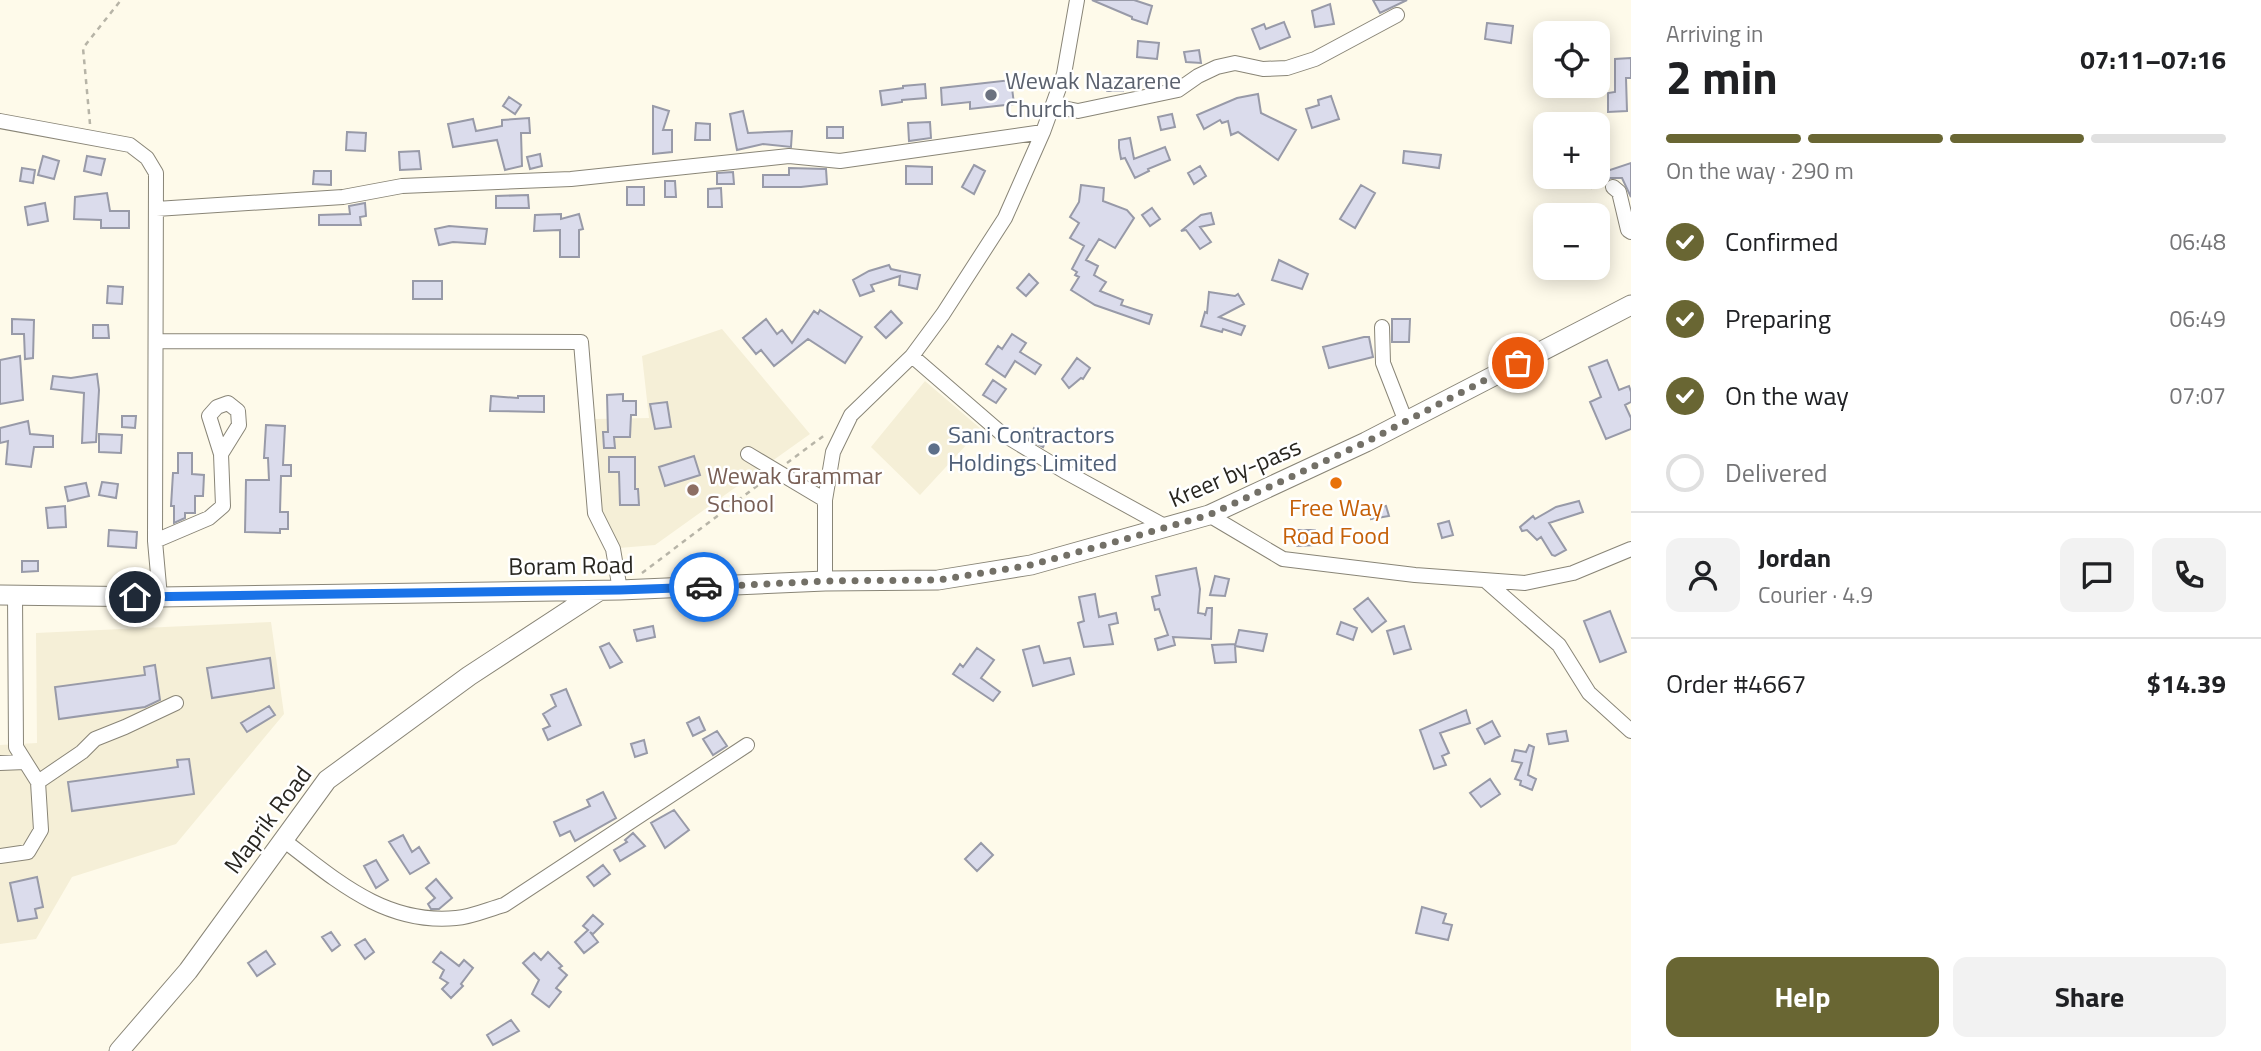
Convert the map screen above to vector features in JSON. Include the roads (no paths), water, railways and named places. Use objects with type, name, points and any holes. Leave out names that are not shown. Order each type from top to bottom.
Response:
[{"type":"main road","name":"Kreer by-pass","points":[[825,581],[938,580],[1031,565],[1209,515],[1406,422],[1631,305]]},
{"type":"main road","name":"Boram Road","points":[[7,595],[160,597],[600,591],[825,581]]},
{"type":"main road","name":"Maprik Road","points":[[119,1051],[188,971],[327,780],[469,676],[600,591]]},
{"type":"street","points":[[825,581],[825,500],[833,452],[852,415],[912,356],[943,314],[1004,218],[1043,132],[1064,74],[1077,0]]},
{"type":"street","points":[[1053,106],[1078,111],[1178,90],[1198,76],[1217,67],[1235,63],[1263,69],[1287,68],[1315,59],[1397,15]]},
{"type":"street","points":[[0,121],[130,145],[147,158],[156,173],[155,541],[160,597]]},
{"type":"street","points":[[156,209],[343,197],[402,186],[571,179],[789,156],[840,161],[1043,132]]},
{"type":"street","points":[[1613,187],[1619,192],[1628,230],[1631,232]]},
{"type":"street","points":[[1382,327],[1383,363],[1406,422]]},
{"type":"street","points":[[157,341],[581,342],[595,513],[613,549],[620,590]]},
{"type":"street","points":[[912,356],[1001,433],[1168,528]]},
{"type":"street","points":[[155,541],[209,518],[223,506],[221,454]]},
{"type":"street","points":[[748,454],[825,500]]},
{"type":"street","points":[[1209,515],[1283,559],[1486,581],[1525,583],[1573,573],[1631,549]]},
{"type":"street","points":[[1486,581],[1559,645],[1590,693],[1631,731]]},
{"type":"street","points":[[0,856],[27,852],[41,830],[38,782],[16,747],[7,595]]},
{"type":"street","points":[[38,782],[82,752],[95,739],[176,703]]},
{"type":"street","points":[[282,839],[346,888],[372,903],[414,916],[457,918],[504,905],[747,745]]},
{"type":"street","points":[[0,763],[25,762]]},
{"type":"place","name":"Wewak Nazarene Church","points":[[991,95]]},
{"type":"place","name":"Sani Contractors Holdings Limited","points":[[934,449]]},
{"type":"place","name":"Free Way Road Food","points":[[1336,483]]},
{"type":"place","name":"Wewak Grammar School","points":[[693,490]]}]
